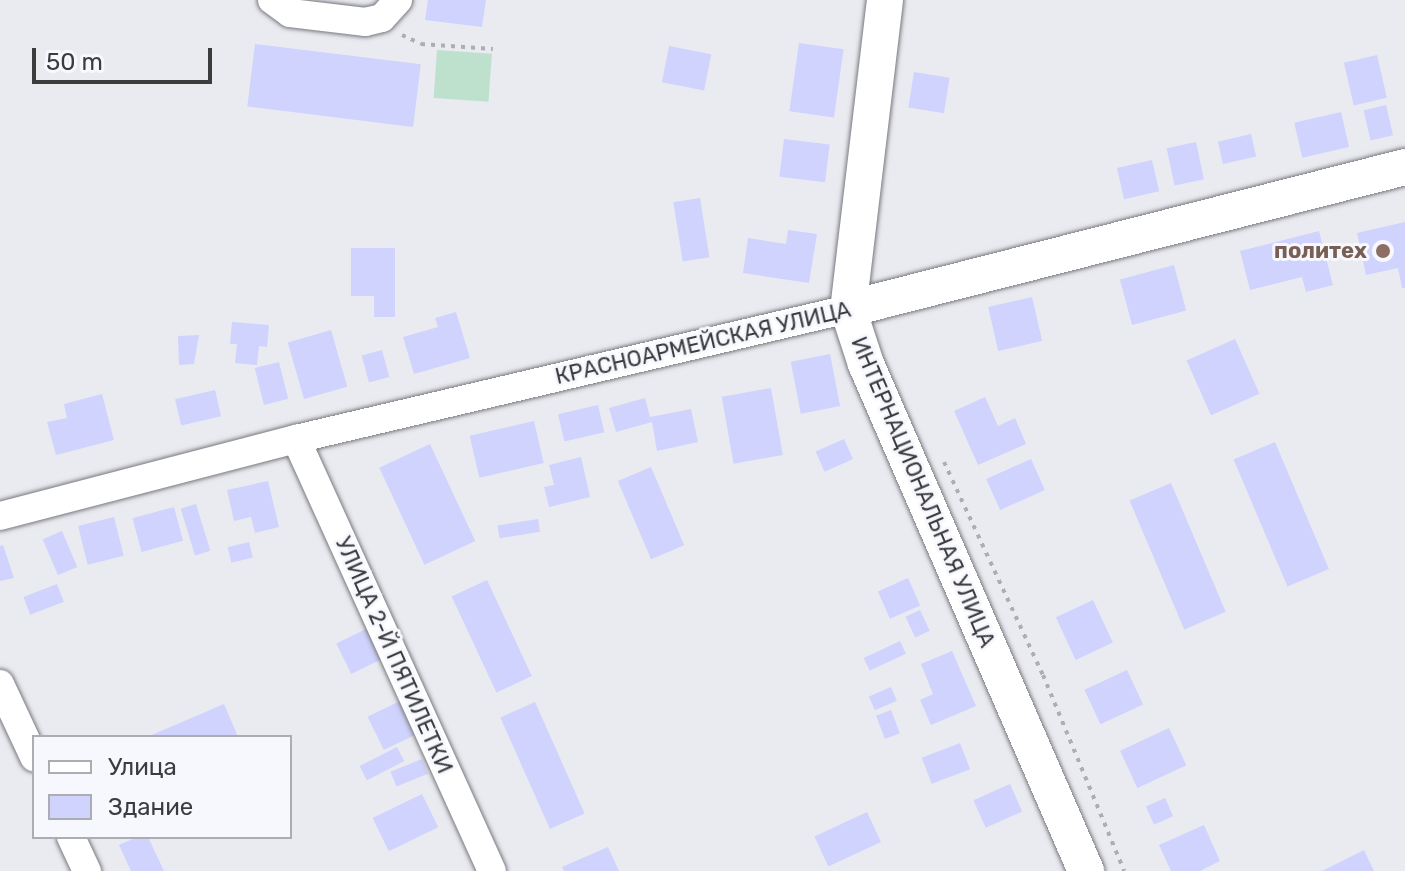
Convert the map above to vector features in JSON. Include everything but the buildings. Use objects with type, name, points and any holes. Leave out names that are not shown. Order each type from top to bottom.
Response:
[{"type":"main road","name":"ИНТЕРНАЦИОНАЛЬНАЯ УЛИЦА","points":[[885,0],[848,309],[866,364],[1086,871]]},
{"type":"main road","name":"КРАСНОАРМЕЙСКАЯ УЛИЦА","points":[[848,309],[1405,167]]},
{"type":"street","points":[[272,0],[290,13],[365,22],[390,9]]},
{"type":"street","name":"КРАСНОАРМЕЙСКАЯ УЛИЦА","points":[[0,516],[296,439],[848,309]]},
{"type":"street","name":"УЛИЦА 2-Й ПЯТИЛЕТКИ","points":[[296,439],[492,871]]},
{"type":"street","points":[[0,684],[32,753]]},
{"type":"street","points":[[72,839],[87,871]]},
{"type":"path","points":[[390,9],[421,44],[493,49]]},
{"type":"path","points":[[943,460],[1043,675],[1124,871]]},
{"type":"green space","points":[[437,50],[492,54],[489,102],[434,98]]},
{"type":"place","name":"политех","points":[[1383,251]]}]
